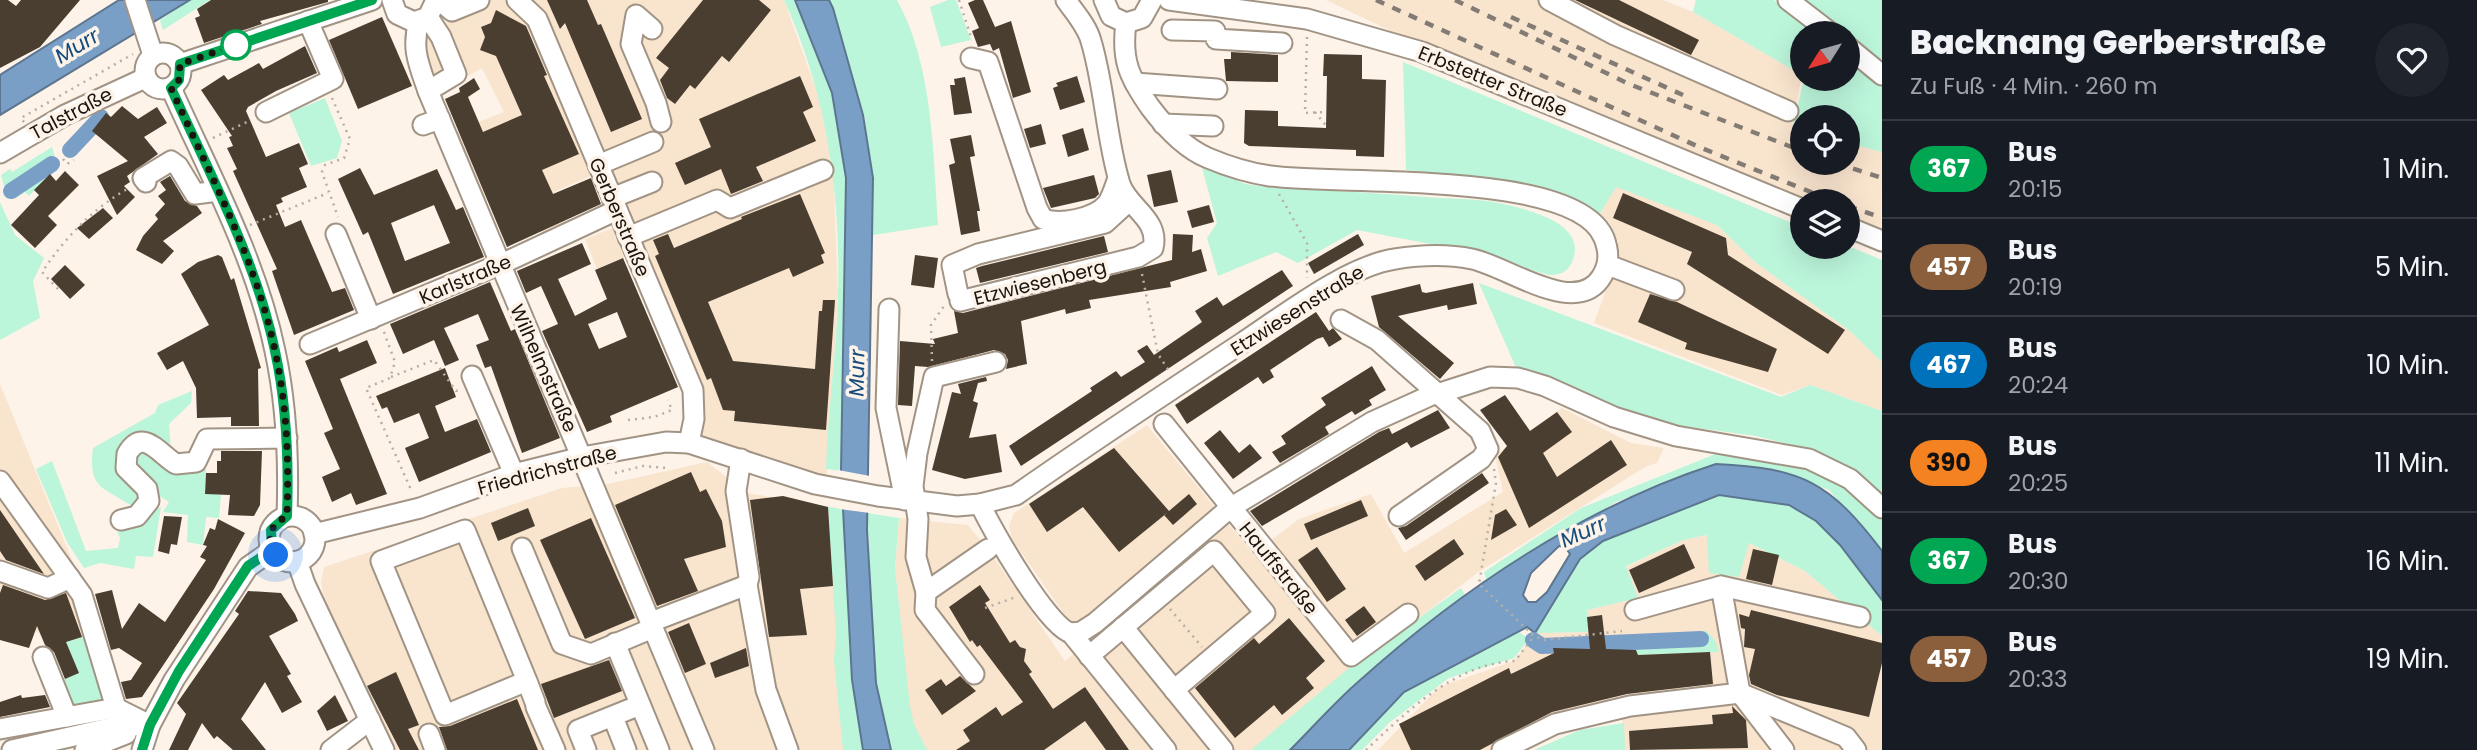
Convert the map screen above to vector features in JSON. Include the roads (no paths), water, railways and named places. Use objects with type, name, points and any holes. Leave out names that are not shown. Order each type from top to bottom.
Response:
[{"type":"street","points":[[135,0],[153,55]]},
{"type":"street","points":[[180,64],[308,21],[341,5],[372,0]]},
{"type":"street","points":[[392,0],[394,9],[401,18],[435,8],[452,11],[479,0]]},
{"type":"street","name":"Gerberstraße","points":[[517,0],[537,19],[694,390],[694,419],[689,443]]},
{"type":"street","points":[[1066,0],[1091,39],[1118,178],[1128,202]]},
{"type":"street","points":[[1104,0],[1111,16],[1126,23],[1142,18],[1152,0]]},
{"type":"street","name":"Erbstetter Straße","points":[[1169,0],[1221,7],[1294,8],[1422,52],[1790,204]]},
{"type":"street","points":[[1549,0],[1615,35],[1788,111]]},
{"type":"street","points":[[1788,0],[1815,21]]},
{"type":"street","points":[[1221,7],[1216,39],[1254,38],[1282,43]]},
{"type":"street","points":[[428,91],[456,74],[441,37],[435,8]]},
{"type":"street","name":"Wilhelmstraße","points":[[435,8],[414,39],[415,57],[428,91],[432,122],[499,264],[704,750]]},
{"type":"street","points":[[652,29],[636,15],[631,44],[641,61],[661,122]]},
{"type":"street","points":[[267,112],[334,79],[308,21]]},
{"type":"street","points":[[1126,23],[1122,50],[1135,83],[1163,124],[1204,156],[1270,176],[1475,188],[1548,198],[1569,205],[1595,224],[1608,250],[1608,265],[1674,290]]},
{"type":"street","points":[[1172,30],[1215,32]]},
{"type":"street","points":[[153,55],[168,54],[180,64]]},
{"type":"street","points":[[153,55],[145,68],[145,78],[156,89],[171,88],[179,80],[180,64]]},
{"type":"street","points":[[1860,57],[1882,75]]},
{"type":"street","points":[[979,60],[1037,208],[1044,219],[1061,222],[1100,210],[1108,202],[1118,178]]},
{"type":"street","name":"Talstraße","points":[[0,153],[71,111],[145,78]]},
{"type":"street","points":[[1135,83],[1217,89]]},
{"type":"street","points":[[171,88],[236,231],[275,349],[287,438],[287,516],[271,530],[272,550],[281,559],[297,561],[313,548],[314,534],[305,520],[287,516]]},
{"type":"street","points":[[1163,124],[1213,126]]},
{"type":"street","points":[[599,169],[653,142]]},
{"type":"street","points":[[140,182],[170,161],[178,166],[195,194],[218,191]]},
{"type":"street","points":[[628,237],[717,200],[730,208],[788,180],[823,170]]},
{"type":"street","name":"Karlstraße","points":[[310,344],[499,264],[654,186]]},
{"type":"street","name":"Etzwiesenberg","points":[[1128,202],[1148,219],[1153,233],[1153,248],[1138,257],[959,297],[952,265],[978,254],[1105,223],[1128,202]]},
{"type":"street","points":[[337,226],[374,317]]},
{"type":"street","points":[[1860,232],[1882,241]]},
{"type":"street","name":"Etzwiesenstraße","points":[[741,459],[815,484],[907,500],[980,504],[1016,495],[1278,319],[1371,264],[1415,257],[1476,260],[1562,293],[1576,293],[1595,285],[1608,265]]},
{"type":"street","points":[[889,309],[886,408],[907,500],[918,519],[916,557],[926,592],[925,610],[974,674]]},
{"type":"street","points":[[1341,320],[1377,340],[1480,431],[1488,449],[1481,459],[1399,516]]},
{"type":"street","points":[[907,500],[913,486],[917,453],[934,377],[996,362]]},
{"type":"street","points":[[1071,633],[1081,632],[1095,623],[1138,582],[1230,508],[1372,422],[1436,393],[1490,377],[1518,378],[1545,386],[1614,417],[1676,436],[1809,459],[1850,479],[1882,508]]},
{"type":"street","points":[[474,379],[514,474]]},
{"type":"street","name":"Hauffstraße","points":[[1164,424],[1189,461],[1351,656],[1408,614]]},
{"type":"street","points":[[121,520],[137,516],[149,502],[147,489],[126,468],[127,454],[136,444],[143,442],[156,445],[176,464],[196,462],[208,439],[287,438]]},
{"type":"street","name":"Friedrichstraße","points":[[314,534],[419,508],[514,474],[582,457],[666,442],[689,443],[741,459]]},
{"type":"street","points":[[741,459],[736,491],[749,577],[747,585],[766,690],[788,750]]},
{"type":"street","points":[[0,481],[82,595],[116,708]]},
{"type":"street","points":[[980,504],[999,544],[1060,628],[1071,633],[1166,750]]},
{"type":"street","points":[[527,681],[445,715],[381,561],[465,530],[527,681],[555,750]]},
{"type":"street","points":[[522,548],[562,644],[591,653],[747,585]]},
{"type":"street","points":[[926,592],[988,549]]},
{"type":"street","points":[[142,750],[150,725],[248,566],[272,550]]},
{"type":"street","points":[[1089,656],[1214,551],[1265,613],[1174,690]]},
{"type":"street","points":[[297,561],[305,584],[384,750]]},
{"type":"street","points":[[0,571],[48,589],[70,578]]},
{"type":"street","points":[[1721,586],[1740,693],[1784,750]]},
{"type":"street","points":[[1634,610],[1721,586],[1860,617]]},
{"type":"street","points":[[1123,627],[1223,750]]},
{"type":"street","points":[[615,643],[659,750]]},
{"type":"street","points":[[43,657],[67,717]]},
{"type":"street","points":[[1502,750],[1555,724],[1630,706],[1740,693],[1846,737],[1856,750]]},
{"type":"street","points":[[586,750],[578,730],[640,705]]},
{"type":"street","points":[[0,729],[116,708],[150,725]]},
{"type":"street","points":[[612,717],[626,750]]},
{"type":"street","points":[[331,750],[370,720]]},
{"type":"street","points":[[12,750],[114,727],[150,725]]},
{"type":"street","points":[[86,750],[150,725]]},
{"type":"water","name":"Murr","points":[[119,0],[190,0],[0,115],[0,75]]},
{"type":"water","name":"Murr","points":[[795,0],[829,0],[833,8],[863,115],[873,178],[867,530],[876,683],[891,750],[863,750],[852,680],[841,471],[846,178],[832,93]]},
{"type":"water","name":"Murr","points":[[1716,464],[1771,470],[1812,483],[1846,509],[1882,551],[1882,600],[1840,545],[1816,521],[1789,505],[1719,495],[1603,541],[1580,559],[1535,633],[1527,627],[1404,692],[1349,750],[1290,750],[1358,682],[1397,648],[1482,584],[1572,527],[1667,482]],"holes":[[[1559,546],[1565,547],[1570,554],[1547,592],[1536,602],[1528,602],[1523,595],[1531,573]]]},
{"type":"waterway","points":[[70,150],[101,117]]},
{"type":"waterway","points":[[11,191],[52,164]]},
{"type":"waterway","points":[[1533,640],[1542,646],[1701,639]]},
{"type":"railway","points":[[1376,0],[1699,147],[1803,189]]},
{"type":"railway","points":[[1455,0],[1629,84],[1790,146]]},
{"type":"railway","points":[[1511,17],[1683,95]]},
{"type":"railway","points":[[1860,171],[1882,178]]},
{"type":"railway","points":[[1860,210],[1882,218]]}]
